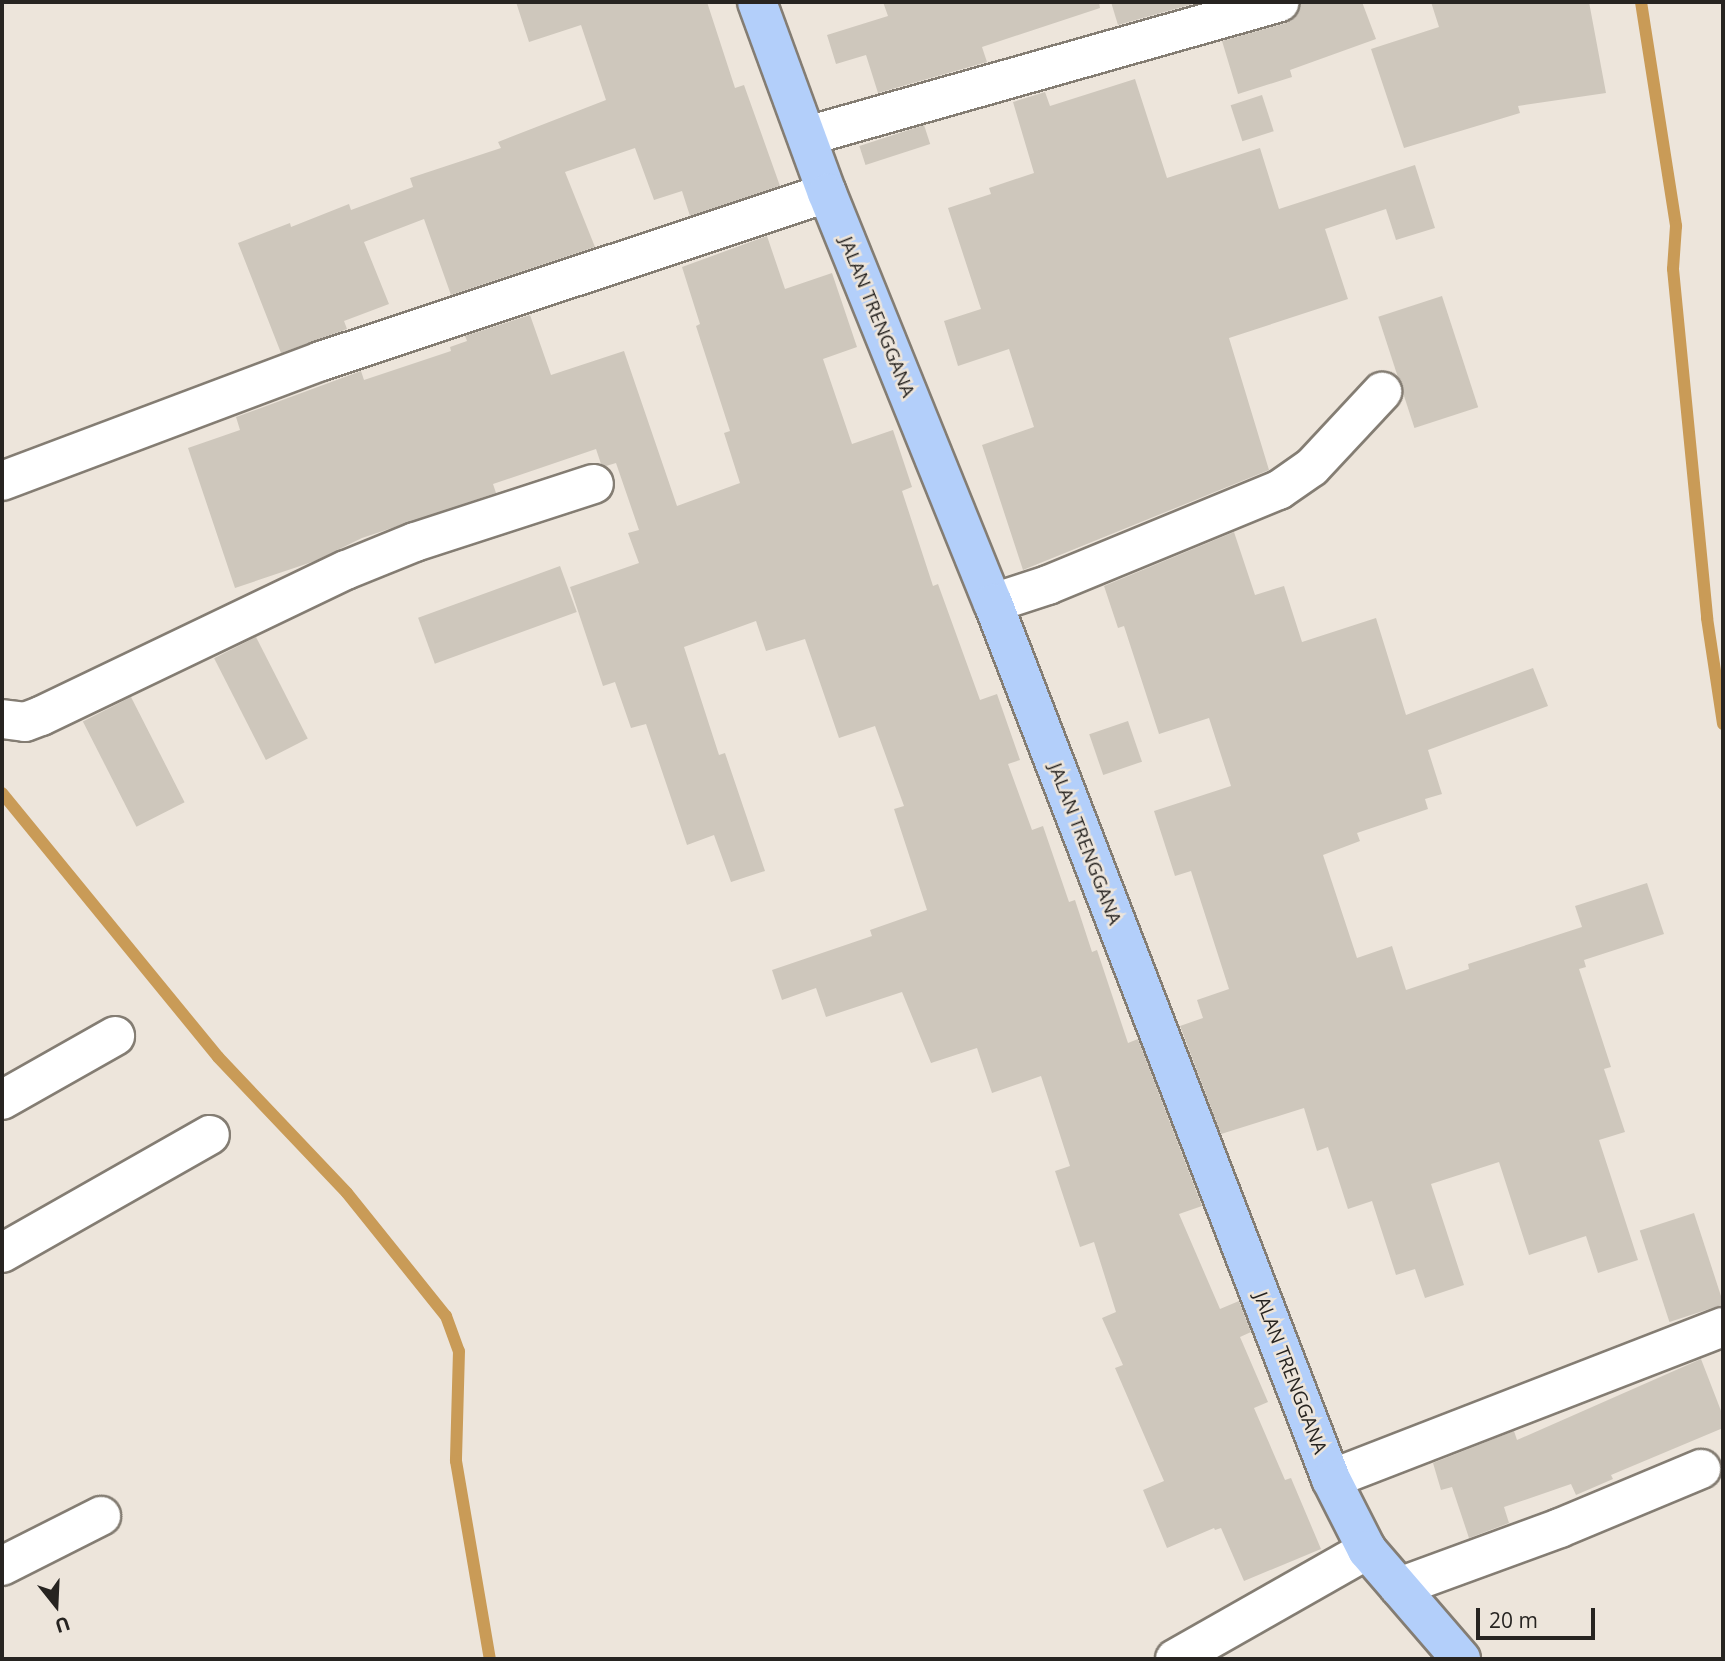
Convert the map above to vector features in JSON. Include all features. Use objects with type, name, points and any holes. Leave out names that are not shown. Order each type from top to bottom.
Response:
[{"type":"main road","name":"JALAN TRENGGANA","points":[[757,2],[827,193],[993,603],[1331,1479],[1367,1550],[1461,1659]]},
{"type":"street","points":[[807,136],[1279,2]]},
{"type":"street","points":[[2,481],[321,361],[827,193]]},
{"type":"street","points":[[993,603],[1048,585],[1288,485],[1332,448],[1368,404],[1382,392]]},
{"type":"street","points":[[2,719],[24,722],[41,716],[346,570],[415,542],[594,484]]},
{"type":"street","points":[[2,1100],[115,1036]]},
{"type":"street","points":[[2,1253],[210,1135]]},
{"type":"street","points":[[1331,1479],[1723,1327]]},
{"type":"street","points":[[1399,1587],[1560,1528],[1701,1469]]},
{"type":"street","points":[[2,1566],[100,1516]]},
{"type":"street","points":[[1175,1659],[1367,1550]]},
{"type":"building","points":[[516,2],[707,2],[735,88],[744,85],[780,186],[690,216],[682,191],[654,200],[635,148],[565,172],[595,247],[451,295],[424,219],[364,242],[389,304],[344,321],[347,329],[281,353],[238,243],[290,223],[291,227],[349,204],[351,210],[413,187],[410,178],[501,148],[498,142],[606,100],[581,25],[529,42]]},
{"type":"building","points":[[883,2],[1099,2],[1100,8],[982,47],[987,62],[878,93],[866,55],[836,64],[827,35],[888,16]]},
{"type":"building","points":[[1111,2],[1200,2],[1118,25]]},
{"type":"building","points":[[1300,2],[1362,2],[1376,39],[1290,70],[1292,77],[1238,94],[1222,41],[1286,23],[1295,17]]},
{"type":"building","points":[[1431,2],[1589,2],[1606,93],[1518,106],[1520,113],[1404,148],[1371,49],[1439,27]]},
{"type":"building","points":[[1135,79],[1167,178],[1260,148],[1279,209],[1415,165],[1435,228],[1396,240],[1386,209],[1325,229],[1348,299],[1229,338],[1269,470],[1023,570],[982,445],[1034,427],[1009,349],[958,366],[944,321],[981,309],[948,208],[991,194],[989,188],[1034,173],[1013,102],[1045,92],[1050,106]]},
{"type":"building","points":[[1262,95],[1274,131],[1242,141],[1231,105]]},
{"type":"building","points":[[924,125],[930,144],[866,165],[859,146]]},
{"type":"building","points":[[767,236],[785,289],[832,273],[857,347],[823,359],[852,444],[893,430],[912,487],[902,491],[933,586],[938,584],[980,700],[997,694],[1020,760],[1008,764],[1032,830],[1043,826],[1069,902],[1075,900],[1092,952],[1097,950],[1128,1043],[1138,1039],[1202,1206],[1179,1214],[1220,1309],[1239,1301],[1251,1332],[1240,1337],[1268,1402],[1254,1408],[1285,1480],[1291,1478],[1321,1549],[1244,1581],[1221,1528],[1214,1528],[1167,1548],[1143,1490],[1164,1481],[1115,1368],[1123,1365],[1102,1318],[1116,1312],[1094,1242],[1080,1247],[1055,1171],[1070,1166],[1041,1076],[992,1093],[977,1048],[931,1063],[902,992],[826,1017],[816,988],[782,1000],[772,970],[872,936],[870,930],[927,910],[894,809],[904,806],[875,726],[839,738],[805,639],[766,651],[756,621],[684,647],[719,755],[725,753],[765,871],[731,882],[714,835],[687,845],[646,724],[631,728],[615,682],[603,686],[570,587],[639,563],[628,533],[639,530],[616,463],[606,466],[601,464],[596,449],[493,484],[496,493],[362,538],[315,561],[235,588],[188,448],[240,430],[236,417],[361,371],[364,380],[451,351],[450,347],[467,341],[465,336],[530,315],[551,375],[624,351],[677,506],[740,483],[724,433],[730,431],[696,326],[700,324],[682,267]]},
{"type":"building","points":[[1442,296],[1478,407],[1414,428],[1378,317]]},
{"type":"building","points":[[1234,532],[1255,595],[1284,586],[1302,642],[1376,618],[1406,715],[1533,668],[1548,706],[1428,750],[1442,794],[1425,799],[1428,809],[1357,833],[1360,841],[1323,855],[1357,958],[1392,946],[1406,990],[1469,969],[1468,964],[1582,927],[1575,906],[1647,883],[1664,934],[1584,960],[1586,967],[1579,969],[1611,1067],[1604,1069],[1625,1132],[1599,1140],[1638,1260],[1598,1273],[1586,1236],[1529,1255],[1499,1162],[1431,1184],[1464,1285],[1425,1298],[1415,1269],[1396,1275],[1372,1201],[1348,1209],[1328,1147],[1317,1151],[1304,1108],[1221,1134],[1180,1026],[1203,1018],[1197,1000],[1229,989],[1191,871],[1175,876],[1154,811],[1231,786],[1209,718],[1159,734],[1124,626],[1118,628],[1104,586]]},
{"type":"building","points":[[560,566],[577,612],[435,664],[418,618]]},
{"type":"building","points":[[256,637],[308,739],[266,760],[214,658]]},
{"type":"building","points":[[131,697],[185,802],[136,827],[83,722]]},
{"type":"building","points":[[1128,721],[1142,762],[1103,775],[1089,734]]},
{"type":"building","points":[[1694,1213],[1723,1305],[1669,1322],[1640,1231]]},
{"type":"building","points":[[1701,1359],[1723,1416],[1723,1428],[1611,1475],[1613,1479],[1576,1495],[1571,1484],[1504,1507],[1509,1523],[1469,1538],[1452,1487],[1441,1490],[1433,1463],[1514,1431],[1517,1440]]},
{"type":"waterway","points":[[1641,2],[1676,226],[1673,269],[1707,618],[1723,724]]},
{"type":"waterway","points":[[2,793],[218,1057],[347,1193],[446,1316],[459,1351],[456,1461],[490,1659]]}]
